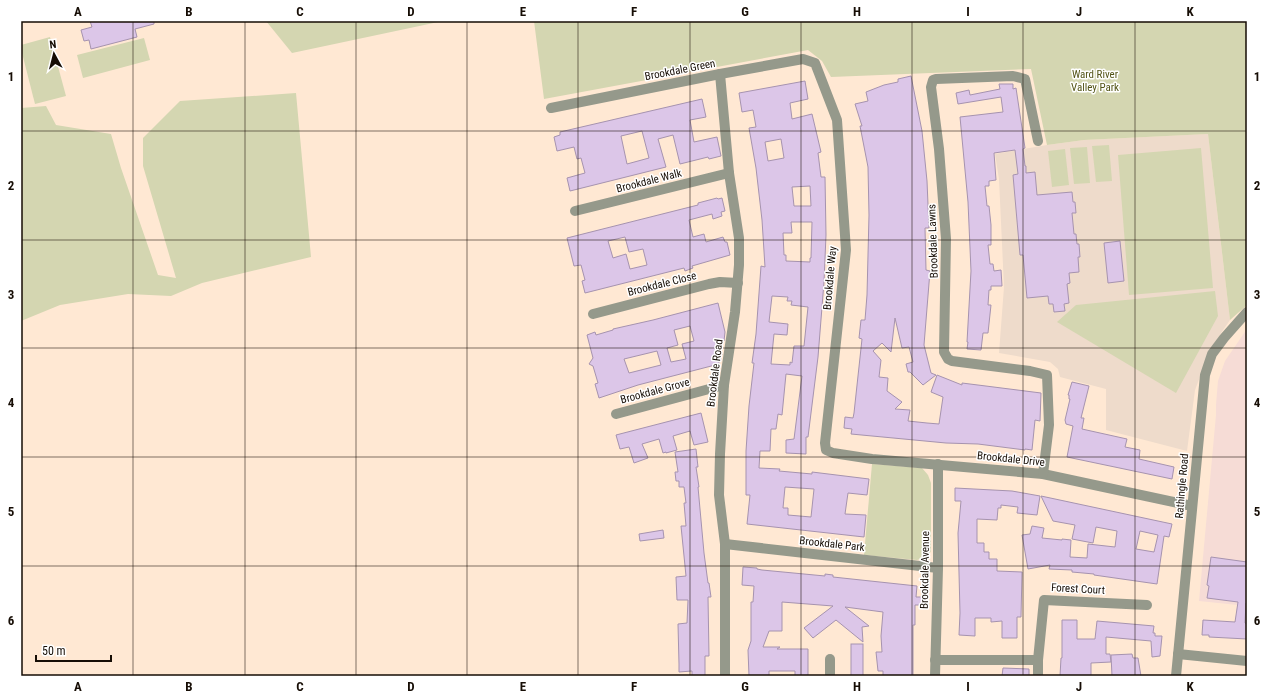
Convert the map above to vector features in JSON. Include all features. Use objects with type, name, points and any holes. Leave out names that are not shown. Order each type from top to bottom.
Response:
[{"type":"street","name":"Brookdale Green","points":[[551,108],[803,59],[815,63]]},
{"type":"street","name":"Brookdale Way","points":[[815,63],[837,120],[846,250],[825,443],[826,450]]},
{"type":"street","name":"Brookdale Road","points":[[720,74],[729,174],[739,238],[738,283],[724,385],[719,494],[724,544],[725,676]]},
{"type":"street","name":"Brookdale Lawns","points":[[1038,142],[1025,79],[1013,76],[933,80],[931,87],[939,149],[946,239],[944,352],[948,359],[952,361],[1030,371],[1046,375],[1049,425],[1043,474]]},
{"type":"street","name":"Brookdale Walk","points":[[575,211],[729,174]]},
{"type":"street","name":"Brookdale Close","points":[[593,314],[709,284],[720,282],[738,283]]},
{"type":"street","name":"Rathingle Road","points":[[1176,676],[1205,375],[1212,354],[1247,312]]},
{"type":"street","name":"Brookdale Grove","points":[[616,414],[724,385]]},
{"type":"street","name":"Brookdale Drive","points":[[826,450],[833,453],[872,458],[1043,474],[1192,506]]},
{"type":"street","name":"Brookdale Avenue","points":[[935,676],[938,568],[938,464]]},
{"type":"street","name":"Brookdale Park","points":[[724,544],[938,568]]},
{"type":"street","name":"Forest Court","points":[[1038,676],[1038,660],[1044,600],[1147,605]]},
{"type":"street","points":[[1178,654],[1247,661]]},
{"type":"street","points":[[830,659],[830,676]]},
{"type":"street","points":[[935,660],[1038,660]]},
{"type":"shaded area","points":[[1208,134],[1230,320],[1206,361],[1195,390],[1187,451],[1106,430],[1106,389],[1060,377],[1058,369],[1050,362],[999,353],[1004,287],[999,179],[995,154],[1084,140]]},
{"type":"shaded area","points":[[1247,329],[1247,606],[1199,601],[1218,381],[1225,361]]},
{"type":"green space","points":[[266,21],[443,21],[292,53]]},
{"type":"green space","name":"Ward River Valley Park","points":[[534,21],[1247,21],[1247,305],[1230,320],[1208,134],[1084,140],[1047,145],[1031,69],[831,77],[822,61],[808,50],[544,99]]},
{"type":"green space","points":[[50,37],[66,96],[35,104],[21,45]]},
{"type":"green space","points":[[144,38],[150,60],[83,78],[77,55]]},
{"type":"green space","points":[[296,93],[311,257],[202,283],[171,296],[128,294],[60,305],[21,321],[21,108],[46,106],[56,125],[111,134],[121,168],[158,275],[176,278],[143,166],[143,138],[180,101]]},
{"type":"green space","points":[[1109,145],[1112,181],[1096,182],[1092,146]]},
{"type":"green space","points":[[1087,147],[1090,183],[1074,184],[1070,148]]},
{"type":"green space","points":[[1201,148],[1213,288],[1129,295],[1118,155]]},
{"type":"green space","points":[[1065,149],[1069,185],[1052,187],[1048,151]]},
{"type":"green space","points":[[1215,291],[1218,316],[1176,393],[1057,322],[1076,305]]},
{"type":"green space","points":[[872,464],[922,468],[928,475],[931,483],[931,551],[927,557],[917,560],[864,555]]},
{"type":"building","points":[[90,21],[154,21],[154,24],[135,29],[137,37],[91,49],[89,40],[84,41],[81,30],[92,27]]},
{"type":"building","points":[[911,76],[922,131],[927,181],[929,228],[925,228],[926,270],[930,271],[924,345],[931,373],[936,375],[923,385],[910,372],[908,372],[906,364],[913,362],[909,347],[902,348],[895,318],[891,352],[882,343],[873,351],[881,360],[879,377],[888,378],[887,391],[902,402],[895,409],[910,410],[908,421],[927,423],[939,424],[943,397],[931,392],[937,375],[962,385],[962,383],[1041,393],[1040,421],[1035,420],[1032,450],[978,444],[946,443],[851,434],[852,429],[844,428],[845,417],[853,418],[854,413],[862,339],[859,338],[861,320],[865,320],[867,295],[869,215],[868,167],[860,126],[862,126],[855,104],[868,101],[866,92],[884,85],[898,82],[898,79]]},
{"type":"building","points":[[805,81],[808,99],[790,103],[792,119],[812,114],[821,152],[818,153],[821,177],[825,177],[826,235],[824,282],[818,357],[808,437],[806,437],[806,454],[786,453],[786,440],[794,439],[802,376],[786,374],[782,415],[778,414],[776,429],[771,429],[770,451],[760,451],[759,468],[780,469],[779,471],[812,474],[812,472],[869,479],[867,495],[848,493],[845,514],[866,515],[864,537],[747,524],[750,495],[746,495],[746,451],[754,363],[752,363],[756,334],[761,266],[765,267],[762,220],[756,168],[749,128],[756,127],[753,110],[742,112],[739,93]],"holes":[[[781,139],[784,158],[768,161],[765,142]],[[810,186],[811,206],[794,206],[792,187]],[[791,222],[812,222],[810,262],[786,261],[786,255],[784,255],[783,233],[792,233]],[[772,296],[788,297],[787,301],[792,301],[791,305],[808,307],[804,346],[794,346],[792,363],[790,362],[790,365],[771,364],[774,334],[787,335],[788,324],[769,322]],[[785,487],[814,489],[811,517],[788,515],[788,508],[783,508]]]},
{"type":"building","points":[[999,84],[1013,84],[1013,89],[1016,88],[1025,148],[1023,149],[1026,173],[1035,172],[1037,195],[1072,192],[1076,213],[1072,213],[1074,234],[1076,234],[1077,244],[1079,244],[1079,272],[1069,273],[1070,283],[1067,284],[1069,303],[1064,304],[1065,311],[1054,312],[1053,304],[1049,304],[1048,296],[1027,298],[1023,255],[1020,255],[1013,175],[1018,174],[1015,150],[994,153],[996,180],[989,181],[989,186],[985,186],[991,225],[991,245],[988,245],[990,264],[993,264],[994,271],[1001,270],[1002,286],[991,286],[991,290],[989,290],[988,305],[991,305],[988,333],[983,333],[981,350],[967,349],[971,271],[968,202],[960,117],[1003,112],[1001,97],[958,104],[956,93],[969,90],[970,95],[1000,89]]},
{"type":"building","points":[[702,99],[706,117],[690,120],[694,142],[717,137],[721,156],[709,159],[708,157],[680,164],[673,135],[658,139],[666,167],[570,191],[567,178],[585,173],[581,158],[577,159],[574,147],[557,151],[554,137],[560,135],[560,132]],"holes":[[[642,131],[649,158],[627,164],[621,136]]]},
{"type":"building","points":[[722,198],[725,211],[721,212],[722,216],[713,219],[712,214],[689,220],[693,237],[704,234],[706,242],[723,237],[725,242],[727,242],[730,255],[692,266],[693,268],[685,271],[684,268],[585,293],[582,281],[585,280],[581,265],[574,266],[567,238],[698,205],[698,203]],"holes":[[[625,237],[629,252],[643,249],[647,265],[630,269],[626,254],[613,258],[608,241]]]},
{"type":"building","points":[[1120,241],[1124,281],[1108,283],[1104,243]]},
{"type":"building","points":[[718,303],[725,332],[724,341],[717,341],[722,355],[720,356],[721,360],[719,361],[719,364],[638,385],[599,398],[595,384],[598,383],[593,366],[589,364],[593,358],[587,335],[595,332],[596,335],[613,329]],"holes":[[[690,326],[694,341],[682,344],[686,359],[671,362],[667,348],[678,345],[674,330]],[[657,351],[661,365],[629,373],[624,359]]]},
{"type":"building","points":[[1072,382],[1089,386],[1081,418],[1084,418],[1082,429],[1127,439],[1125,447],[1140,450],[1139,459],[1174,467],[1172,479],[1067,457],[1073,426],[1066,424],[1065,420],[1070,399],[1068,395]]},
{"type":"building","points":[[701,413],[708,442],[694,445],[690,431],[673,436],[677,450],[663,453],[659,439],[642,444],[648,458],[634,463],[629,447],[620,449],[616,435]]},
{"type":"building","points":[[696,449],[698,467],[696,467],[704,553],[711,597],[708,597],[709,656],[705,656],[705,676],[692,676],[692,671],[679,672],[678,624],[687,623],[688,600],[677,600],[676,577],[686,576],[681,526],[686,526],[684,503],[686,503],[684,487],[679,487],[679,481],[676,481],[675,472],[678,472],[675,452]]},
{"type":"building","points":[[955,488],[1012,491],[1040,496],[1037,515],[1017,513],[1018,507],[1001,505],[1001,508],[998,508],[997,520],[977,519],[977,543],[984,543],[984,552],[989,552],[989,559],[997,559],[997,571],[1022,572],[1021,617],[1017,617],[1017,638],[1002,638],[1002,621],[991,622],[991,618],[975,618],[975,636],[959,635],[960,613],[958,533],[961,501],[955,501]]},
{"type":"building","points":[[1041,496],[1172,524],[1169,537],[1164,536],[1157,584],[1072,572],[1072,570],[1049,569],[1050,565],[1028,569],[1022,535],[1030,534],[1032,526],[1044,528],[1042,538],[1071,540],[1070,557],[1087,558],[1088,544],[1115,547],[1117,531],[1096,527],[1093,543],[1072,539],[1075,525],[1053,521]],"holes":[[[1140,531],[1158,535],[1154,552],[1136,549]]]},
{"type":"building","points":[[663,530],[664,538],[640,541],[639,534]]},
{"type":"building","points":[[1211,557],[1247,562],[1247,603],[1245,623],[1247,624],[1247,639],[1209,637],[1209,635],[1202,635],[1203,620],[1235,622],[1238,602],[1207,598],[1209,586],[1207,585]]},
{"type":"building","points":[[743,567],[825,576],[825,574],[833,575],[833,577],[917,586],[916,597],[926,597],[926,605],[915,605],[915,625],[913,625],[913,676],[883,676],[883,671],[878,671],[876,652],[882,652],[881,636],[883,612],[845,607],[869,626],[862,627],[863,642],[836,620],[813,638],[804,628],[833,606],[782,602],[782,631],[769,631],[763,647],[780,647],[777,649],[808,649],[808,676],[795,676],[795,671],[769,671],[769,676],[749,676],[748,650],[751,641],[751,602],[753,602],[754,586],[742,585]]},
{"type":"building","points":[[1062,620],[1077,620],[1077,639],[1095,639],[1097,621],[1154,626],[1153,633],[1155,633],[1155,636],[1162,636],[1160,656],[1152,657],[1151,641],[1106,637],[1106,654],[1110,654],[1111,662],[1091,663],[1091,676],[1060,676],[1062,658]]},
{"type":"building","points":[[851,644],[863,644],[863,676],[851,676]]},
{"type":"building","points":[[1132,654],[1133,658],[1138,658],[1141,676],[1112,676],[1111,655]]},
{"type":"building","points":[[1003,668],[1029,669],[1029,676],[1002,676]]}]
